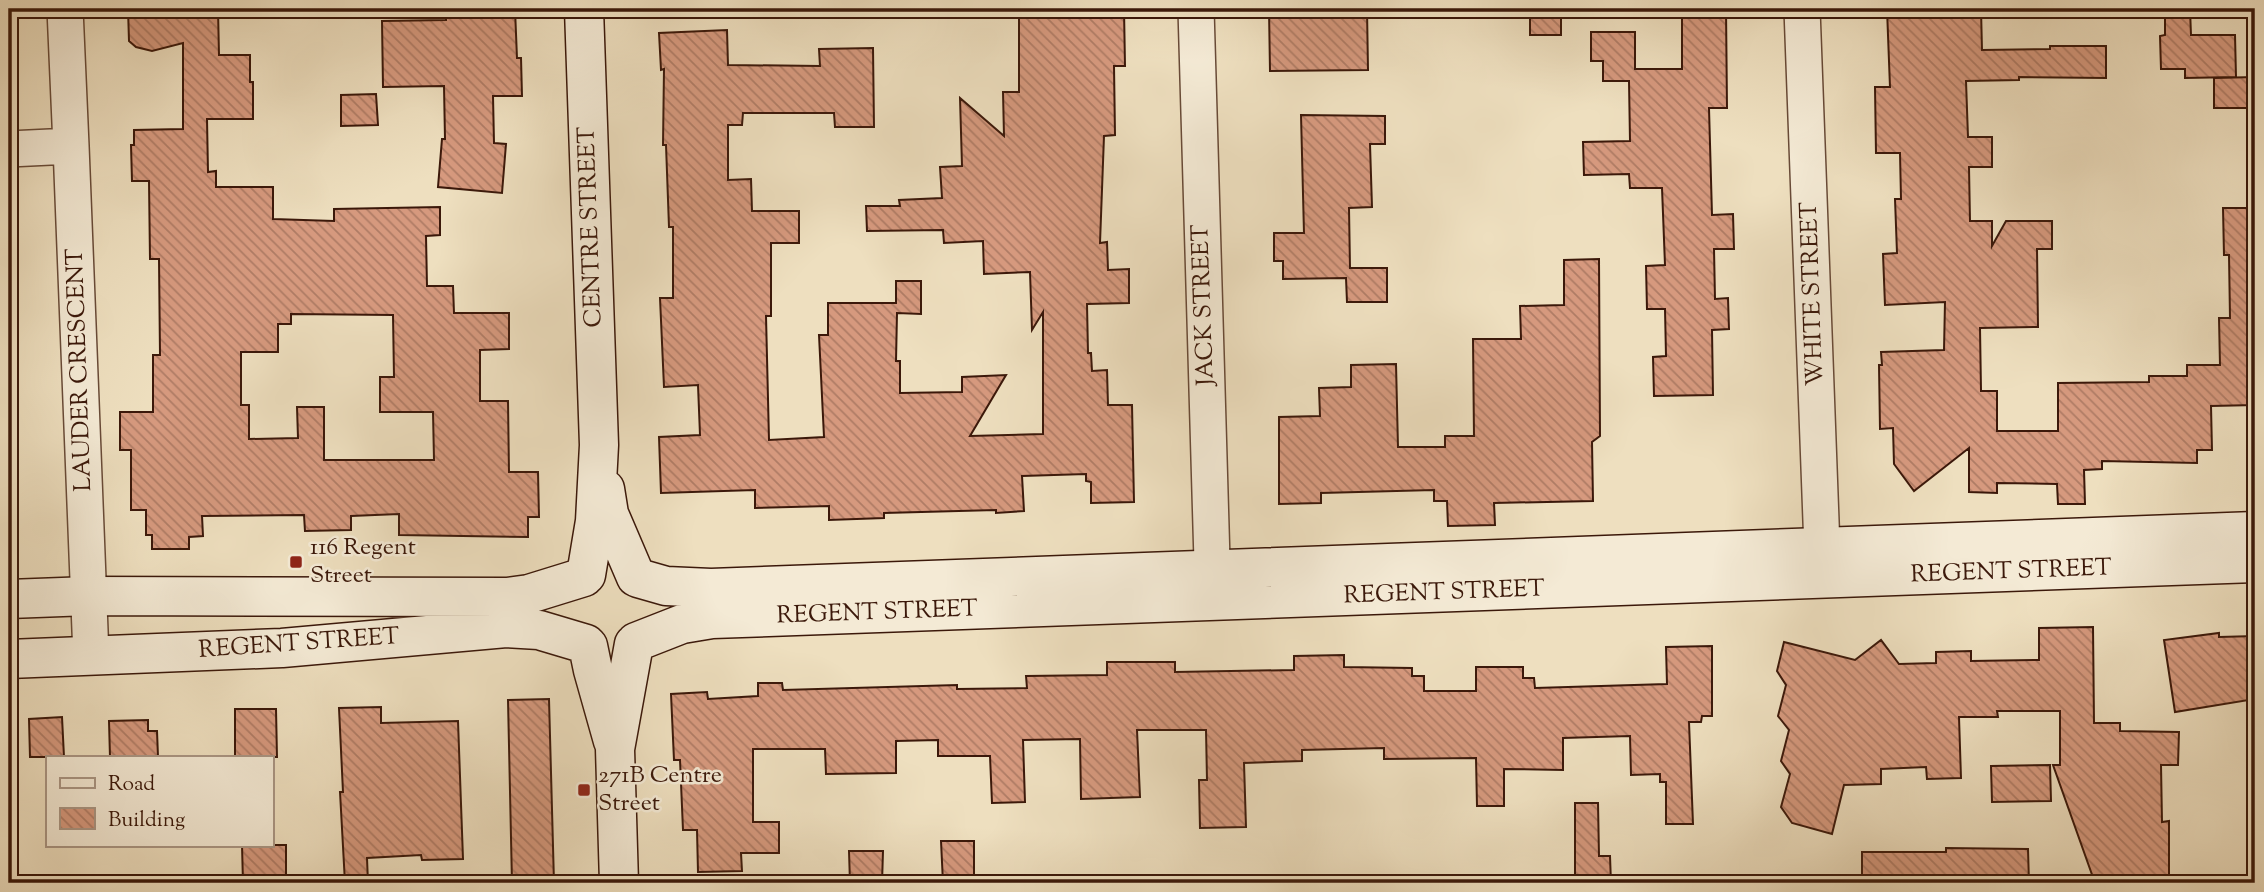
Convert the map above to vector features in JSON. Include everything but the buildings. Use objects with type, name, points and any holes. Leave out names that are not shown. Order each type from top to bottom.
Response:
[{"type":"street","name":"LAUDER CRESCENT","points":[[65,9],[91,656]]},
{"type":"street","name":"CENTRE STREET","points":[[584,9],[599,445],[596,521],[585,576]]},
{"type":"street","name":"JACK STREET","points":[[1196,9],[1213,585]]},
{"type":"street","name":"WHITE STREET","points":[[1802,9],[1822,563]]},
{"type":"street","points":[[9,149],[71,146]]},
{"type":"street","name":"CENTRE STREET","points":[[599,445],[609,514],[637,578]]},
{"type":"street","name":"REGENT STREET","points":[[1822,563],[2255,531]]},
{"type":"street","name":"REGENT STREET","points":[[637,578],[666,586],[711,588],[1213,585],[1822,563],[2255,563]]},
{"type":"street","points":[[611,568],[624,570],[637,578],[650,598],[652,610],[645,633],[635,643],[612,652],[587,645],[577,635],[570,624],[569,598],[575,586],[585,576],[598,569],[611,568]]},
{"type":"street","name":"REGENT STREET","points":[[9,599],[89,596],[507,597],[529,594],[585,576]]},
{"type":"street","name":"REGENT STREET","points":[[635,643],[682,624],[712,619],[1213,585]]},
{"type":"street","name":"REGENT STREET","points":[[9,659],[282,648],[506,628],[539,630],[587,645]]},
{"type":"street","points":[[619,883],[615,750],[635,643]]},
{"type":"street","points":[[587,645],[615,750]]},
{"type":"place","name":"116 Regent Street","points":[[296,562]]},
{"type":"place","name":"271B Centre Street","points":[[584,790]]}]
